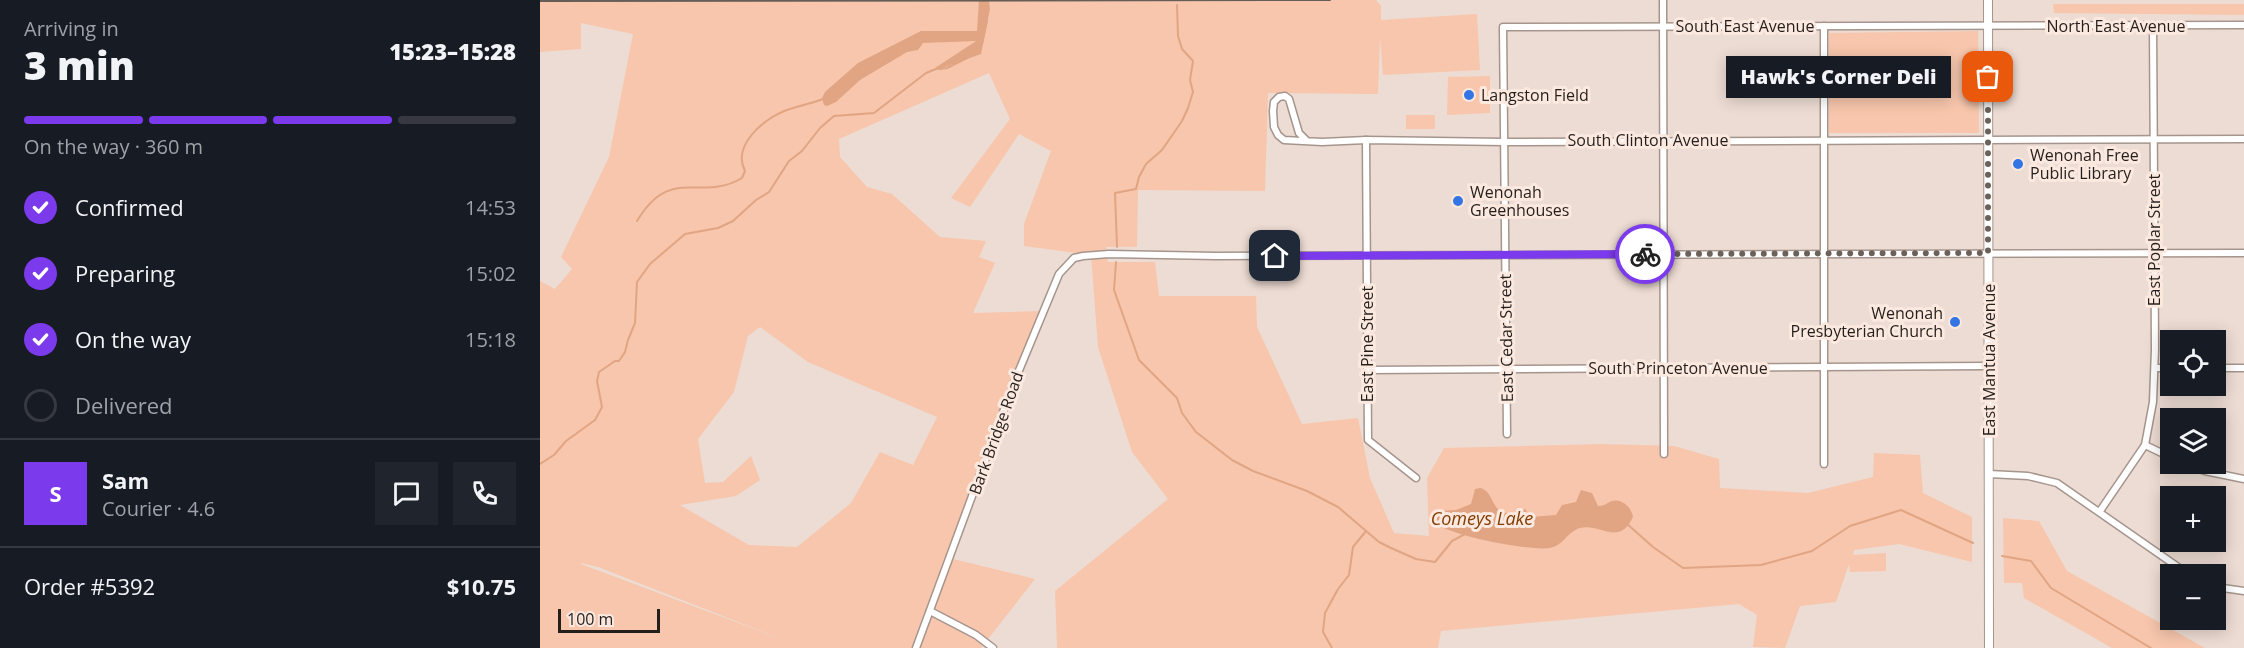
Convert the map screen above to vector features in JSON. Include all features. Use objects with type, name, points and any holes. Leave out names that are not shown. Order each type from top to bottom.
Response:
[{"type":"street","points":[[1663,0],[1664,454]]},
{"type":"street","name":"East Mantua Avenue","points":[[1988,0],[1989,648]]},
{"type":"street","name":"South East Avenue","points":[[1503,27],[1988,25]]},
{"type":"street","name":"North East Avenue","points":[[1988,25],[2244,25]]},
{"type":"street","points":[[1824,26],[1824,464]]},
{"type":"street","name":"East Poplar Street","points":[[2100,511],[2145,445],[2153,402],[2155,368],[2153,26]]},
{"type":"street","name":"East Cedar Street","points":[[1503,27],[1507,434]]},
{"type":"street","name":"South Clinton Avenue","points":[[1307,141],[1299,133],[1289,99],[1285,96],[1279,97],[1274,102],[1274,127],[1284,140],[1307,141],[1504,142],[2244,139]]},
{"type":"street","name":"East Pine Street","points":[[1366,140],[1368,440],[1416,478]]},
{"type":"street","name":"Bark Bridge Road","points":[[916,648],[1013,385],[1053,285],[1066,265],[1074,258],[1110,254],[1216,256],[2244,253]]},
{"type":"street","name":"South Princeton Avenue","points":[[1367,370],[1988,366]]},
{"type":"street","points":[[2155,368],[2160,368]]},
{"type":"street","points":[[2226,368],[2244,368]]},
{"type":"street","points":[[2145,445],[2160,452]]},
{"type":"street","points":[[1989,474],[2028,476],[2056,483],[2100,511],[2174,564]]},
{"type":"street","points":[[2216,474],[2244,478]]},
{"type":"street","points":[[2226,588],[2244,591]]},
{"type":"street","points":[[930,611],[976,635],[993,648]]},
{"type":"shaded area","points":[[540,0],[979,0],[978,31],[921,31],[923,43],[977,40],[930,73],[980,54],[990,9],[989,0],[1376,0],[1381,6],[1381,20],[1477,14],[1480,70],[1383,75],[1380,37],[1378,94],[1268,93],[1265,191],[1138,190],[1137,247],[1106,247],[1108,262],[1155,262],[1159,296],[1256,296],[1257,327],[1302,424],[1358,418],[1370,478],[1394,533],[1429,536],[1427,478],[1444,448],[1602,444],[1674,446],[1719,459],[1720,488],[1808,493],[1873,477],[1874,453],[1920,455],[1923,493],[1972,517],[1972,562],[1899,544],[1854,550],[1853,555],[1886,553],[1886,571],[1850,572],[1849,564],[1836,602],[1800,606],[1785,648],[1753,647],[1757,615],[1739,604],[1441,631],[1438,648],[1057,648],[1055,591],[1168,499],[1132,452],[1098,347],[1091,255],[1024,246],[1024,224],[1051,151],[1019,134],[970,207],[951,198],[1010,119],[989,73],[839,139],[840,157],[867,187],[892,194],[940,237],[986,241],[979,257],[995,263],[973,313],[1040,311],[949,558],[1035,579],[981,648],[540,648],[540,281],[555,289],[572,269],[561,257],[609,157],[633,34],[581,23],[581,49],[540,52]],"holes":[[[760,327],[808,362],[937,417],[913,465],[880,452],[851,503],[797,547],[749,545],[680,505],[736,496],[760,480],[751,456],[723,482],[705,483],[698,439],[734,392],[748,336]],[[581,564],[598,567],[784,640]]]},
{"type":"shaded area","points":[[2053,4],[2244,4],[2244,15],[2054,13]]},
{"type":"shaded area","points":[[1978,31],[1979,133],[1829,133],[1829,33]]},
{"type":"shaded area","name":"Langston Field","points":[[1490,76],[1490,113],[1447,115],[1448,77]]},
{"type":"shaded area","points":[[1406,115],[1435,115],[1435,129],[1406,129]]},
{"type":"shaded area","points":[[2003,518],[2039,521],[2067,571],[2160,623],[2160,630],[2173,630],[2205,648],[2112,648],[2024,598],[2022,583],[2004,583]]},
{"type":"water","points":[[979,0],[989,0],[990,9],[981,54],[926,74],[976,41],[923,43],[918,50],[907,52],[860,80],[836,102],[824,105],[822,98],[825,92],[858,63],[921,31],[977,31]]},
{"type":"water","name":"Comeys Lake","points":[[1480,488],[1488,493],[1498,509],[1506,513],[1525,509],[1531,517],[1556,515],[1562,505],[1576,502],[1581,490],[1592,493],[1598,506],[1616,500],[1623,502],[1629,507],[1633,517],[1622,531],[1609,532],[1595,528],[1580,528],[1550,548],[1508,545],[1472,537],[1434,522],[1437,511],[1456,510],[1471,504],[1475,489]]},
{"type":"waterway","points":[[1117,247],[1115,193],[1136,189],[1146,164],[1162,150],[1182,121],[1193,92],[1190,80],[1193,61],[1182,49],[1178,36],[1177,5]]},
{"type":"waterway","points":[[982,44],[987,21]]},
{"type":"waterway","points":[[939,69],[947,68],[967,58]]},
{"type":"waterway","points":[[540,464],[595,420],[602,407],[597,381],[599,372],[615,361],[619,361],[625,352],[635,323],[637,282],[650,264],[685,234],[718,228],[733,221],[756,200],[769,192],[789,161],[802,151],[820,128],[834,116],[874,113],[933,70]]},
{"type":"waterway","points":[[637,221],[650,204],[662,194],[674,189],[727,185],[742,178],[745,171],[742,152],[758,128],[782,112],[823,99]]},
{"type":"waterway","points":[[1116,262],[1114,290],[1139,360],[1177,398],[1182,413],[1196,432],[1232,460],[1253,471],[1307,491],[1338,507],[1379,542],[1416,559],[1435,562],[1452,541],[1465,534]]},
{"type":"waterway","points":[[1626,523],[1653,547],[1683,568],[1761,565],[1812,551],[1850,526],[1901,510],[1973,543]]},
{"type":"waterway","points":[[1332,648],[1323,632],[1325,613],[1338,589],[1349,575],[1353,547],[1366,531]]},
{"type":"waterway","points":[[2002,556],[2031,561],[2051,588],[2151,648]]},
{"type":"railway","points":[[540,1],[1330,0]]},
{"type":"way so far","points":[[1645,254],[1988,253],[1988,77]]},
{"type":"place","name":"Hawk's Corner Deli","points":[[1988,77]]},
{"type":"place","name":"Langston Field","points":[[1469,95]]},
{"type":"place","name":"Wenonah Free Public Library","points":[[2018,164]]},
{"type":"place","name":"Wenonah Greenhouses","points":[[1458,201]]},
{"type":"place","name":"Wenonah Presbyterian Church","points":[[1955,322]]},
{"type":"route","points":[[1275,256],[1645,254]]}]
